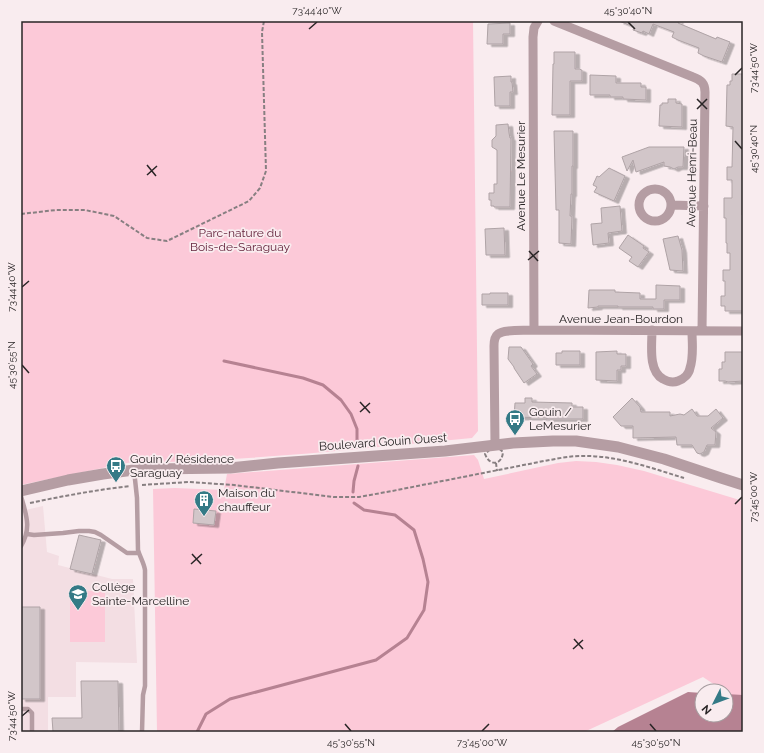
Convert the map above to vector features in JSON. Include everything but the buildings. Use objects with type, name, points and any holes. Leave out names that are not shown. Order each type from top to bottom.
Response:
[{"type":"street","name":"Avenue Le Mesurier","points":[[534,330],[533,37],[534,28],[537,21]]},
{"type":"street","name":"Avenue Henri-Beau","points":[[554,21],[693,77],[703,83],[705,89],[704,206],[697,331],[690,369],[688,374],[680,380],[670,382],[661,378],[654,370],[652,360],[652,330]]},
{"type":"street","points":[[671,205],[704,206]]},
{"type":"street","name":"Avenue Jean-Bourdon","points":[[499,448],[494,346],[495,338],[505,331],[743,331]]},
{"type":"street","name":"Boulevard Gouin Ouest","points":[[21,491],[68,480],[134,470],[230,468],[278,463],[499,448],[513,443],[553,441],[576,441],[609,445],[636,451],[743,484]]},
{"type":"lane","points":[[134,470],[138,553],[143,562],[144,570],[145,686],[143,695],[142,732]]},
{"type":"lane","points":[[21,496],[28,526],[27,534],[21,546]]},
{"type":"lane","points":[[27,534],[34,535],[79,531],[95,532],[127,553],[138,553]]},
{"type":"lane","points":[[21,709],[28,709],[32,713],[32,732]]},
{"type":"path","points":[[21,214],[56,210],[85,210],[114,216],[147,238],[167,241],[249,201],[260,188],[266,171],[262,32],[264,21]]},
{"type":"path","points":[[496,463],[502,458],[499,448]]},
{"type":"path","points":[[485,454],[489,461],[496,463]]},
{"type":"path","points":[[152,484],[182,482],[234,485],[310,494],[352,497],[392,492],[562,458],[579,456],[609,458],[635,463],[689,479]]},
{"type":"path","points":[[496,463],[497,471]]},
{"type":"path","points":[[31,503],[78,493],[122,487]]},
{"type":"shaded area","name":"Collège Sainte-Marcelline","points":[[43,506],[47,552],[59,556],[58,565],[112,579],[133,579],[137,663],[76,662],[76,697],[48,697],[48,732],[21,732],[21,511]]},
{"type":"shaded area","points":[[688,692],[694,692],[694,723],[734,723],[734,694],[743,695],[743,732],[612,732],[618,727]]},
{"type":"green space","name":"Parc-nature du Bois-de-Saraguay","points":[[21,21],[473,21],[478,431],[472,438],[318,453],[203,461],[164,462],[163,459],[127,463],[21,485]]},
{"type":"green space","points":[[474,455],[478,460],[484,479],[558,463],[576,461],[596,462],[644,471],[743,501],[743,704],[734,698],[734,683],[712,683],[703,677],[584,732],[157,732],[153,489],[175,488],[224,490],[227,474]]},
{"type":"green space","points":[[70,591],[105,591],[105,642],[70,642]]},
{"type":"waterway","points":[[224,361],[303,378],[323,385],[341,400],[351,414],[357,429],[357,447]]},
{"type":"waterway","points":[[353,492],[358,466]]},
{"type":"waterway","points":[[197,732],[206,714],[230,699],[376,660],[407,638],[424,610],[428,582],[414,530],[395,515],[364,510],[354,503]]},
{"type":"place","name":"Gouin / LeMesurier","points":[[515,436]]},
{"type":"place","name":"Gouin / Résidence Saraguay","points":[[116,483]]},
{"type":"place","name":"Maison du chauffeur","points":[[204,517]]},
{"type":"place","name":"Collège Sainte-Marcelline","points":[[78,611]]}]
